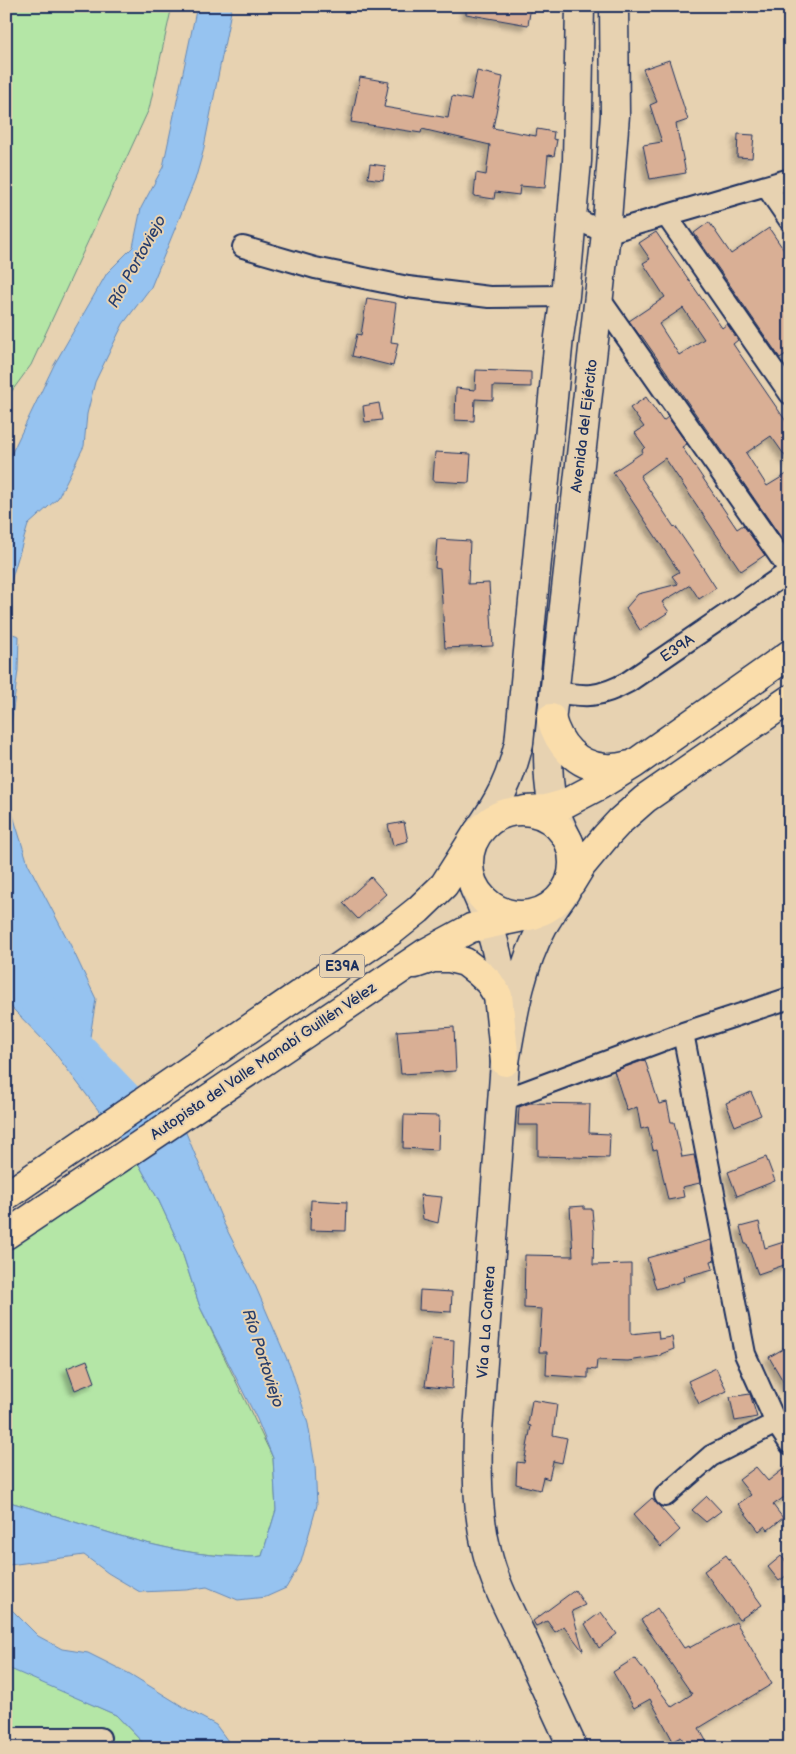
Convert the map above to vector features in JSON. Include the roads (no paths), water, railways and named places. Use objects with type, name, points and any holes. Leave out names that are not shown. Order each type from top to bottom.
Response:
[{"type":"main road","points":[[478,833],[502,794],[519,743],[577,161],[580,6]]},
{"type":"main road","name":"Avenida del Ejército","points":[[568,842],[553,808],[548,770],[552,705],[606,233],[614,115],[614,6]]},
{"type":"main road","points":[[578,114],[614,115]]},
{"type":"main road","name":"E39A","points":[[6,1196],[367,949],[418,910],[444,885],[478,833],[488,822],[501,815],[516,811],[553,808],[586,793],[634,764],[790,654]]},
{"type":"main road","name":"E39A","points":[[478,833],[471,846],[468,860],[469,874],[474,888],[489,905],[499,911],[521,916],[533,915],[557,902],[593,851],[626,816],[790,699]]},
{"type":"main road","points":[[552,705],[555,732],[561,742],[580,761],[592,766],[605,768],[634,764]]},
{"type":"main road","points":[[516,811],[529,812],[552,822],[562,831],[573,858],[572,875],[566,891]]},
{"type":"main road","points":[[474,888],[489,923],[502,972],[506,1014],[506,1062]]},
{"type":"main road","name":"Vía a La Cantera","points":[[566,891],[543,926],[528,960],[516,1004],[506,1062],[478,1431],[477,1474],[478,1502],[487,1554],[501,1591],[573,1748]]},
{"type":"main road","name":"Autopista del Valle Manabí Guillén Vélez","points":[[6,1235],[397,971],[446,940],[471,928],[533,915]]},
{"type":"main road","points":[[397,971],[433,958],[449,958],[465,962],[478,972],[489,982],[498,996],[506,1062]]},
{"type":"street","points":[[572,217],[606,233],[790,179]]},
{"type":"street","points":[[766,186],[790,221]]},
{"type":"street","points":[[666,215],[790,394]]},
{"type":"street","points":[[243,247],[315,268],[408,287],[489,298],[565,296]]},
{"type":"street","points":[[599,298],[790,571]]},
{"type":"street","name":"E39A","points":[[552,705],[612,691],[628,682],[790,571]]},
{"type":"street","points":[[503,1100],[683,1034],[790,998]]},
{"type":"street","points":[[683,1034],[745,1354],[776,1423],[790,1444]]},
{"type":"street","points":[[665,1496],[711,1456],[776,1423]]},
{"type":"street","points":[[6,1738],[100,1738]]},
{"type":"water","points":[[197,6],[232,6],[203,152],[195,180],[151,287],[123,324],[95,382],[87,414],[84,446],[58,498],[28,525],[6,597],[6,465],[54,365],[107,273],[133,247],[141,208],[163,167]]},
{"type":"water","points":[[6,632],[19,636],[18,670],[10,733],[11,809],[28,864],[71,946],[96,999],[86,1062],[112,1095],[184,1128],[224,1224],[255,1285],[292,1371],[308,1424],[315,1465],[317,1505],[301,1562],[286,1588],[266,1597],[238,1600],[207,1587],[140,1592],[108,1573],[84,1555],[9,1565],[6,1569],[6,1501],[141,1542],[196,1553],[243,1557],[262,1556],[276,1510],[273,1458],[257,1419],[200,1307],[180,1246],[159,1201],[137,1161],[51,1048],[12,1008],[6,999]]},
{"type":"water","points":[[6,1597],[11,1609],[38,1636],[62,1649],[88,1653],[130,1674],[216,1725],[233,1748],[148,1748],[116,1715],[8,1668],[6,1666]]},
{"type":"waterway","name":"Río Portoviejo","points":[[6,947],[43,1012],[156,1132]]}]
